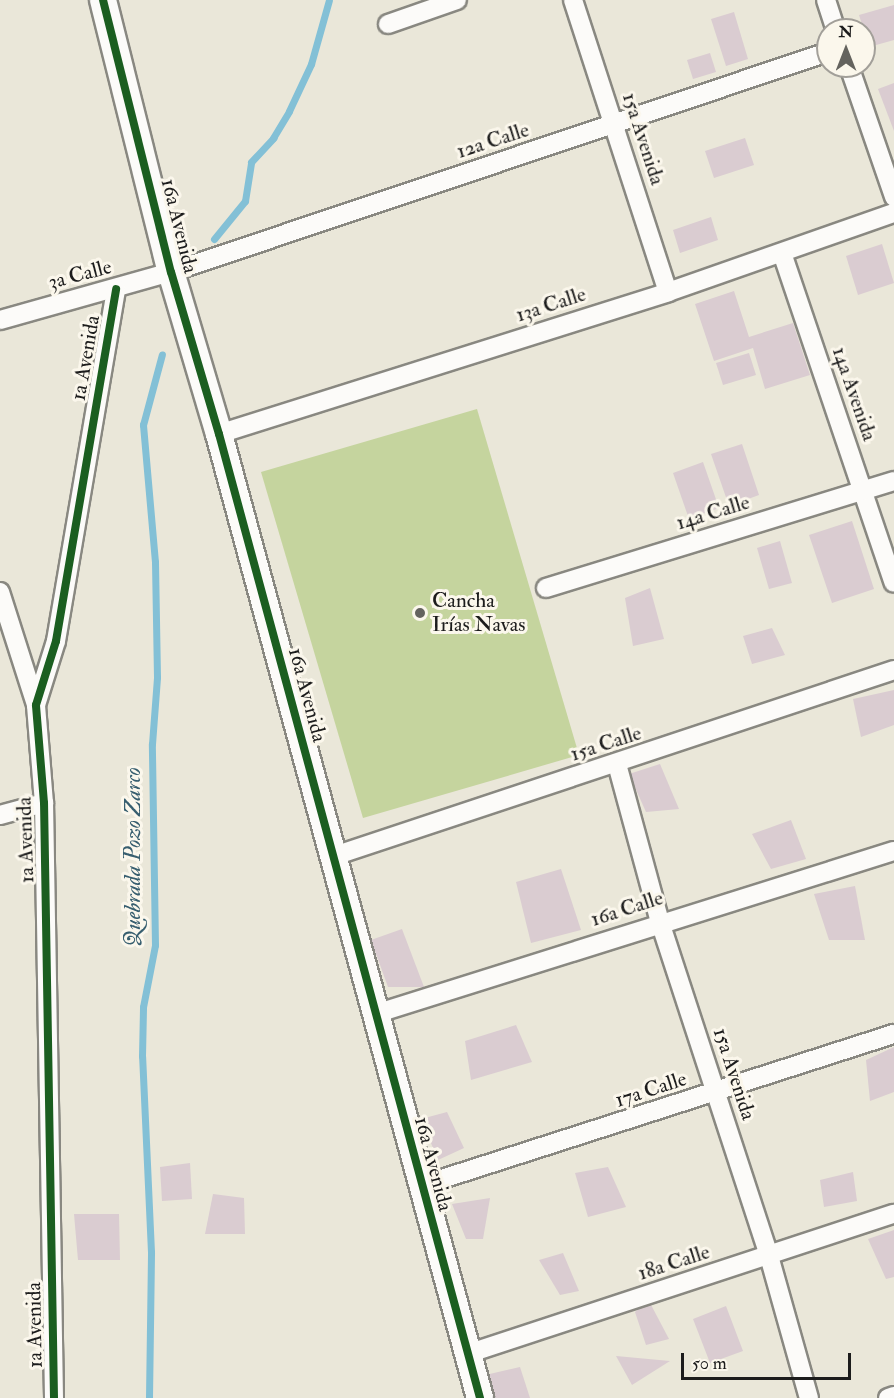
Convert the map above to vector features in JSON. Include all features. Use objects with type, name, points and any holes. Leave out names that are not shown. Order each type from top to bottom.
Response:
[{"type":"street","name":"16a Avenida","points":[[103,0],[171,272],[219,434],[420,1186],[480,1398]]},
{"type":"street","points":[[388,24],[458,0]]},
{"type":"street","name":"15a Avenida","points":[[573,0],[668,292]]},
{"type":"street","points":[[826,0],[832,18]]},
{"type":"street","name":"12a Calle","points":[[171,272],[816,56]]},
{"type":"street","points":[[853,78],[894,197]]},
{"type":"street","name":"13a Calle","points":[[219,434],[668,292],[894,213]]},
{"type":"street","name":"14a Avenida","points":[[782,253],[894,583]]},
{"type":"street","name":"3a Calle","points":[[0,320],[171,272]]},
{"type":"street","name":"1a Avenida","points":[[54,1398],[44,803],[36,705],[56,641],[116,289]]},
{"type":"street","name":"14a Calle","points":[[546,588],[894,481]]},
{"type":"street","points":[[0,592],[36,705]]},
{"type":"street","name":"15a Calle","points":[[331,857],[617,764],[894,670]]},
{"type":"street","name":"15a Avenida","points":[[617,764],[660,922],[769,1256],[809,1398]]},
{"type":"street","points":[[0,815],[44,803]]},
{"type":"street","name":"16a Calle","points":[[375,1014],[660,922],[894,851]]},
{"type":"street","name":"17a Calle","points":[[420,1186],[717,1093],[894,1034]]},
{"type":"street","name":"18a Calle","points":[[467,1354],[894,1214]]},
{"type":"street","points":[[888,1398],[894,1396]]},
{"type":"green space","name":"Cancha Irías Navas","points":[[477,409],[579,755],[363,818],[261,472]]},
{"type":"building","points":[[894,5],[894,40],[876,45],[876,18],[860,18],[859,15]]},
{"type":"building","points":[[734,12],[748,59],[726,66],[711,19]]},
{"type":"building","points":[[710,53],[716,72],[693,79],[687,60]]},
{"type":"building","points":[[894,83],[894,131],[878,89]]},
{"type":"building","points":[[745,138],[754,165],[714,178],[705,151]]},
{"type":"building","points":[[711,217],[718,240],[680,253],[673,230]]},
{"type":"building","points":[[882,244],[894,283],[858,295],[846,256]]},
{"type":"building","points":[[734,291],[749,337],[793,323],[810,375],[765,389],[753,348],[714,361],[695,304]]},
{"type":"building","points":[[749,353],[756,375],[723,385],[716,363]]},
{"type":"building","points":[[742,444],[759,495],[729,506],[711,454]]},
{"type":"building","points":[[703,462],[719,508],[689,519],[673,473]]},
{"type":"building","points":[[852,521],[874,589],[832,603],[809,535]]},
{"type":"building","points":[[780,541],[792,583],[769,589],[757,548]]},
{"type":"building","points":[[650,588],[664,639],[633,646],[625,598]]},
{"type":"building","points":[[772,628],[785,655],[752,664],[743,636]]},
{"type":"building","points":[[894,690],[894,725],[861,737],[853,699]]},
{"type":"building","points":[[660,764],[679,809],[646,812],[629,774]]},
{"type":"building","points":[[791,820],[806,859],[771,869],[752,834]]},
{"type":"building","points":[[561,869],[581,930],[531,943],[516,882]]},
{"type":"building","points":[[855,886],[865,940],[829,940],[814,894]]},
{"type":"building","points":[[402,929],[424,987],[388,987],[371,940]]},
{"type":"building","points":[[516,1025],[532,1062],[471,1080],[465,1041]]},
{"type":"building","points":[[894,1047],[894,1092],[870,1101],[866,1060]]},
{"type":"building","points":[[447,1112],[464,1148],[438,1160],[421,1119]]},
{"type":"building","points":[[190,1163],[192,1199],[162,1201],[160,1167]]},
{"type":"building","points":[[608,1167],[626,1207],[588,1217],[575,1173]]},
{"type":"building","points":[[853,1172],[857,1201],[824,1207],[820,1180]]},
{"type":"building","points":[[213,1194],[244,1198],[245,1234],[205,1234]]},
{"type":"building","points":[[490,1198],[483,1239],[466,1239],[452,1204]]},
{"type":"building","points":[[74,1214],[119,1214],[120,1260],[78,1260]]},
{"type":"building","points":[[894,1230],[894,1277],[886,1279],[868,1239]]},
{"type":"building","points":[[563,1253],[579,1291],[560,1295],[539,1260]]},
{"type":"building","points":[[649,1301],[669,1339],[646,1345],[635,1312]]},
{"type":"building","points":[[726,1306],[743,1351],[710,1363],[693,1319]]},
{"type":"building","points":[[616,1356],[670,1361],[632,1385]]},
{"type":"building","points":[[520,1367],[530,1398],[490,1398],[481,1376]]},
{"type":"waterway","name":"Quebrada Pozo Zarco","points":[[214,239],[245,201],[251,162],[273,138],[289,111],[311,64],[329,0]]},
{"type":"waterway","name":"Quebrada Pozo Zarco","points":[[149,1398],[151,1252],[142,1056],[143,1007],[155,945],[152,744],[157,677],[155,562],[143,425],[162,354]]},
{"type":"cycle path","points":[[103,0],[171,272],[219,434],[480,1398]]},
{"type":"cycle path","points":[[54,1398],[44,803],[36,705],[56,641],[116,289]]},
{"type":"place","name":"Cancha Irías Navas","points":[[420,613]]}]
